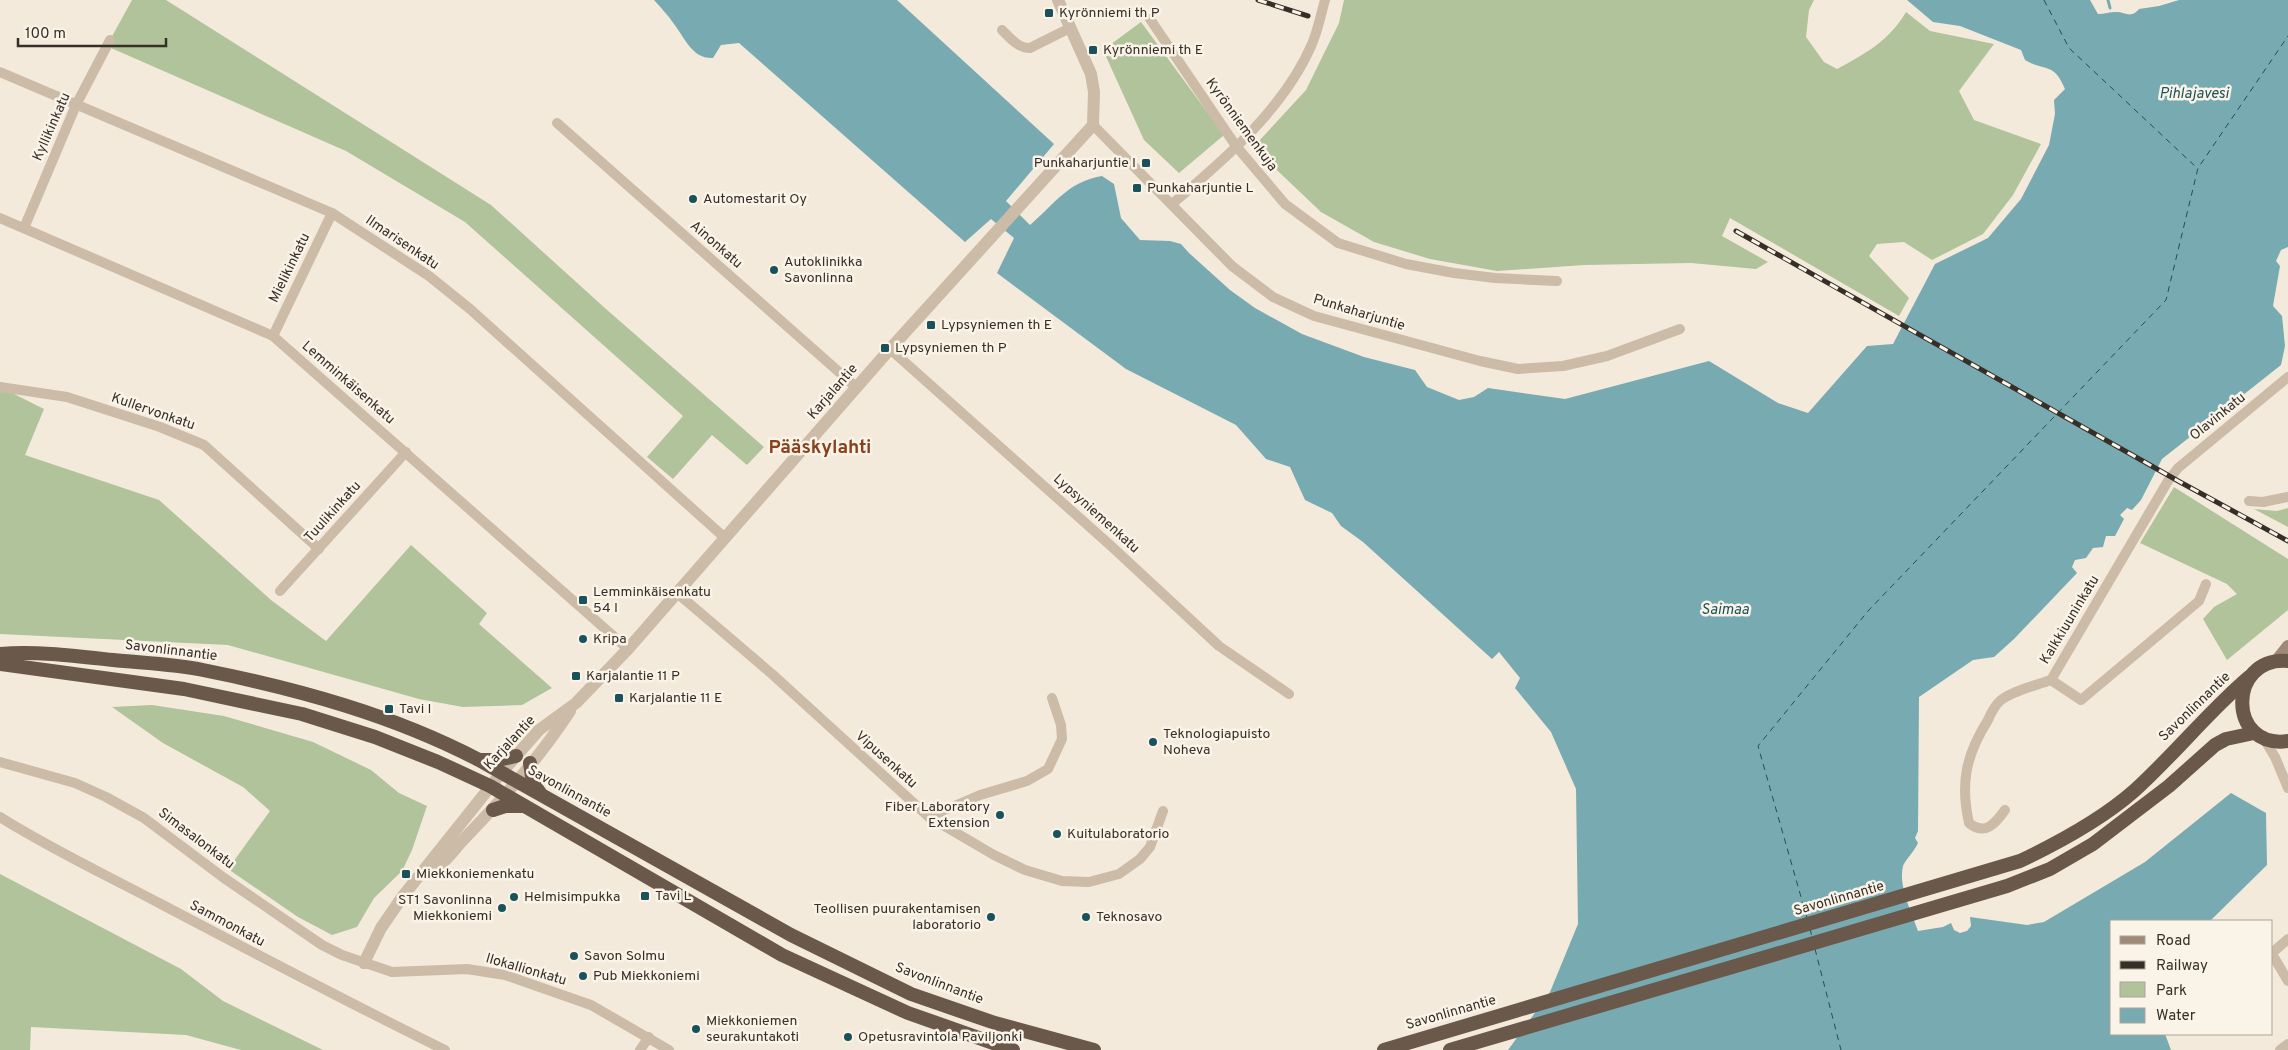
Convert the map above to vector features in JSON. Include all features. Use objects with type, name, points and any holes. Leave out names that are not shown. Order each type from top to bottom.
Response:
[{"type":"highway","name":"Savonlinnantie","points":[[0,654],[18,652],[74,656],[202,669],[348,705],[436,740],[479,760],[791,935],[911,994],[995,1023],[1094,1050]]},
{"type":"highway","name":"Savonlinnantie","points":[[1384,1050],[2001,868],[2039,852],[2068,836],[2134,791],[2229,694],[2258,668],[2282,661]]},
{"type":"highway","points":[[0,664],[184,689],[302,714],[375,737],[438,762],[505,794],[782,955],[908,1013],[1013,1050]]},
{"type":"highway","points":[[2249,678],[2242,699],[2243,710],[2245,720],[2259,736]]},
{"type":"highway","points":[[1450,1050],[2007,886],[2050,869],[2093,844],[2169,786],[2215,745],[2226,738],[2259,736],[2275,741],[2288,741]]},
{"type":"highway","points":[[479,760],[498,760],[516,756]]},
{"type":"highway","points":[[530,763],[533,783],[542,796]]},
{"type":"highway","points":[[493,810],[505,806],[525,806]]},
{"type":"main road","points":[[2282,661],[2288,646]]},
{"type":"street","points":[[1058,0],[1091,74],[1094,92],[1093,125]]},
{"type":"street","points":[[1172,204],[1236,146],[1270,110],[1291,83],[1312,44],[1325,0]]},
{"type":"street","name":"Kyrönniemenkuja","points":[[1150,19],[1236,146],[1284,204],[1338,243],[1406,264],[1454,273],[1495,278],[1557,281]]},
{"type":"street","points":[[1002,30],[1014,42],[1025,48],[1030,48],[1070,28]]},
{"type":"street","name":"Kyllikinkatu","points":[[24,228],[76,105],[110,40]]},
{"type":"street","name":"Ilmarisenkatu","points":[[0,72],[332,213],[429,276],[463,304],[725,538]]},
{"type":"street","name":"Ainonkatu","points":[[557,123],[856,387]]},
{"type":"street","name":"Punkaharjuntie","points":[[1093,125],[1232,266],[1273,296],[1314,316],[1480,361],[1518,369],[1563,366],[1606,356],[1680,329]]},
{"type":"street","name":"Karjalantie","points":[[490,786],[539,730],[576,703],[628,649],[856,387],[1093,125]]},
{"type":"street","name":"Mielikinkatu","points":[[273,336],[332,213]]},
{"type":"street","name":"Lemminkäisenkatu","points":[[0,218],[273,336],[628,649]]},
{"type":"street","name":"Lypsyniemenkatu","points":[[890,349],[1110,545],[1219,646],[1288,694]]},
{"type":"street","name":"Olavinkatu","points":[[2168,481],[2184,462],[2288,377]]},
{"type":"street","name":"Kullervonkatu","points":[[0,387],[67,397],[160,427],[204,444],[319,549]]},
{"type":"street","name":"Tuulikinkatu","points":[[280,591],[406,452]]},
{"type":"street","name":"Kalkkiuuninkatu","points":[[2005,810],[1988,829],[1979,829],[1969,823],[1965,799],[1968,757],[1998,702],[2012,693],[2050,680],[2168,481]]},
{"type":"street","points":[[2249,501],[2263,502],[2288,497]]},
{"type":"street","points":[[2050,680],[2081,700],[2199,601],[2206,584]]},
{"type":"street","name":"Vipusenkatu","points":[[677,593],[772,674],[929,817],[994,856],[1026,870],[1062,881],[1089,882],[1118,874],[1140,859],[1150,846],[1163,811]]},
{"type":"street","points":[[929,817],[986,793],[1027,781],[1048,770],[1062,738],[1061,725],[1052,698]]},
{"type":"street","name":"Karjalantie","points":[[516,780],[554,736],[576,703]]},
{"type":"street","points":[[2259,736],[2275,757],[2288,788]]},
{"type":"street","name":"Simasalonkatu","points":[[0,762],[74,783],[106,797],[144,818],[224,878],[322,945],[364,963]]},
{"type":"street","points":[[420,876],[438,867],[493,810],[516,780]]},
{"type":"street","points":[[364,963],[381,928],[490,786]]},
{"type":"street","name":"Sammonkatu","points":[[0,817],[41,843],[102,873],[340,999],[445,1050]]},
{"type":"street","points":[[2273,953],[2288,940]]},
{"type":"street","points":[[2273,956],[2288,981]]},
{"type":"street","name":"Ilokallionkatu","points":[[364,963],[392,972],[467,969],[504,975],[591,1005],[669,1050]]},
{"type":"street","points":[[640,1050],[649,1037]]},
{"type":"street","points":[[2280,1050],[2288,1044]]},
{"type":"green space","points":[[132,0],[166,0],[491,205],[606,309],[764,447],[747,465],[712,435],[673,479],[647,457],[683,416],[465,222],[346,151],[111,48],[110,40]]},
{"type":"green space","points":[[1344,0],[1814,0],[1809,10],[1806,37],[1824,62],[1837,69],[1867,52],[1885,38],[1900,22],[1906,12],[1930,31],[1994,44],[1959,91],[1974,120],[2041,144],[2013,195],[1983,234],[1932,260],[1904,242],[1877,244],[1869,256],[1909,298],[1899,316],[1730,218],[1722,236],[1768,262],[1756,269],[1691,263],[1584,265],[1497,271],[1430,259],[1374,242],[1321,212],[1262,156],[1259,141],[1306,90],[1339,23]]},
{"type":"green space","points":[[1141,22],[1224,135],[1179,173],[1144,140],[1103,50]]},
{"type":"green space","points":[[0,387],[44,409],[25,455],[159,500],[271,600],[326,641],[411,545],[487,613],[479,624],[552,688],[522,705],[463,707],[419,699],[228,645],[0,634]]},
{"type":"green space","points":[[2174,487],[2288,559],[2288,610],[2227,660],[2203,619],[2214,607],[2237,594],[2227,584],[2140,543]]},
{"type":"green space","points":[[2288,508],[2288,527],[2254,509],[2277,511]]},
{"type":"green space","points":[[152,705],[224,716],[313,742],[371,770],[399,793],[427,806],[412,850],[402,871],[374,898],[357,927],[332,935],[298,917],[228,869],[270,811],[243,787],[163,743],[112,707]]},
{"type":"green space","points":[[0,874],[181,969],[223,1001],[323,1050],[241,1050],[186,1035],[31,1027],[30,1050],[0,1050]]},
{"type":"water","name":"Saimaa","points":[[654,0],[897,0],[1054,144],[1006,201],[1030,225],[1070,189],[1080,183],[1102,176],[1114,184],[1121,218],[1140,240],[1170,241],[1181,244],[1230,290],[1255,308],[1302,334],[1364,357],[1415,370],[1427,387],[1459,400],[1474,397],[1488,388],[1565,399],[1709,361],[1778,403],[1808,413],[1867,346],[1893,344],[1935,264],[1988,238],[2021,199],[2049,145],[2055,114],[2054,100],[2065,89],[2061,80],[2053,71],[2025,60],[2021,50],[1960,26],[1933,22],[1907,0],[2090,0],[2098,14],[2116,12],[2133,14],[2139,9],[2179,0],[2288,0],[2288,247],[2281,250],[2276,261],[2280,266],[2273,306],[2282,316],[2285,346],[2281,365],[2162,459],[2141,500],[2132,510],[2127,508],[2120,515],[2124,519],[2115,536],[2106,536],[2103,547],[2093,548],[2086,558],[2075,560],[2072,567],[2077,573],[2014,639],[1994,657],[1973,660],[1919,697],[1918,831],[1915,838],[1918,843],[1904,864],[1902,874],[1906,899],[1918,931],[1943,927],[1951,923],[1954,930],[1960,933],[1967,931],[1971,926],[1970,917],[2027,925],[2044,922],[2145,862],[2231,793],[2266,813],[2267,865],[2211,920],[2110,920],[2110,1035],[2165,1035],[2171,1050],[1508,1050],[1550,992],[1578,924],[1576,789],[1551,732],[1515,688],[1520,678],[1499,652],[1492,659],[1363,542],[1341,526],[1332,513],[1305,500],[1290,467],[1266,459],[1236,425],[1126,369],[997,273],[1014,238],[991,219],[965,242],[739,43],[721,45],[713,58],[700,55],[690,47]]},
{"type":"waterway","points":[[2108,0],[2110,8]]},
{"type":"ferry route","points":[[2044,0],[2069,48],[2197,168]]},
{"type":"ferry route","points":[[1807,918],[1758,746],[1868,611],[2166,300],[2198,168],[2288,36]]},
{"type":"ferry route","points":[[1810,929],[1812,937]]},
{"type":"ferry route","points":[[1815,949],[1841,1050]]},
{"type":"railway","points":[[1258,0],[1308,16]]},
{"type":"railway","points":[[1736,231],[2288,541]]},
{"type":"place","name":"Kyrönniemi th P","points":[[1049,13]]},
{"type":"place","name":"Kyrönniemi th E","points":[[1093,50]]},
{"type":"place","name":"Punkaharjuntie I","points":[[1146,163]]},
{"type":"place","name":"Punkaharjuntie L","points":[[1137,188]]},
{"type":"place","name":"Automestarit Oy","points":[[693,199]]},
{"type":"place","name":"Autoklinikka Savonlinna","points":[[774,270]]},
{"type":"place","name":"Lypsyniemen th E","points":[[931,325]]},
{"type":"place","name":"Lypsyniemen th P","points":[[885,348]]},
{"type":"place","name":"Lemminkäisenkatu 54 I","points":[[583,600]]},
{"type":"place","name":"Kripa","points":[[583,639]]},
{"type":"place","name":"Karjalantie 11 P","points":[[576,676]]},
{"type":"place","name":"Karjalantie 11 E","points":[[619,698]]},
{"type":"place","name":"Tavi I","points":[[389,709]]},
{"type":"place","name":"Teknologiapuisto Noheva","points":[[1153,742]]},
{"type":"place","name":"Fiber Laboratory Extension","points":[[1000,815]]},
{"type":"place","name":"Kuitulaboratorio","points":[[1057,834]]},
{"type":"place","name":"Miekkoniemenkatu","points":[[406,874]]},
{"type":"place","name":"Tavi L","points":[[645,896]]},
{"type":"place","name":"Helmisimpukka","points":[[514,897]]},
{"type":"place","name":"ST1 Savonlinna Miekkoniemi","points":[[502,908]]},
{"type":"place","name":"Teollisen puurakentamisen laboratorio","points":[[991,917]]},
{"type":"place","name":"Teknosavo","points":[[1086,917]]},
{"type":"place","name":"Savon Solmu","points":[[574,956]]},
{"type":"place","name":"Pub Miekkoniemi","points":[[583,976]]},
{"type":"place","name":"Miekkoniemen seurakuntakoti","points":[[696,1029]]},
{"type":"place","name":"Opetusravintola Paviljonki","points":[[848,1037]]},
{"type":"district","name":"Pääskylahti","points":[[820,448]]},
{"type":"water label","name":"Pihlajavesi","points":[[2194,94]]}]
